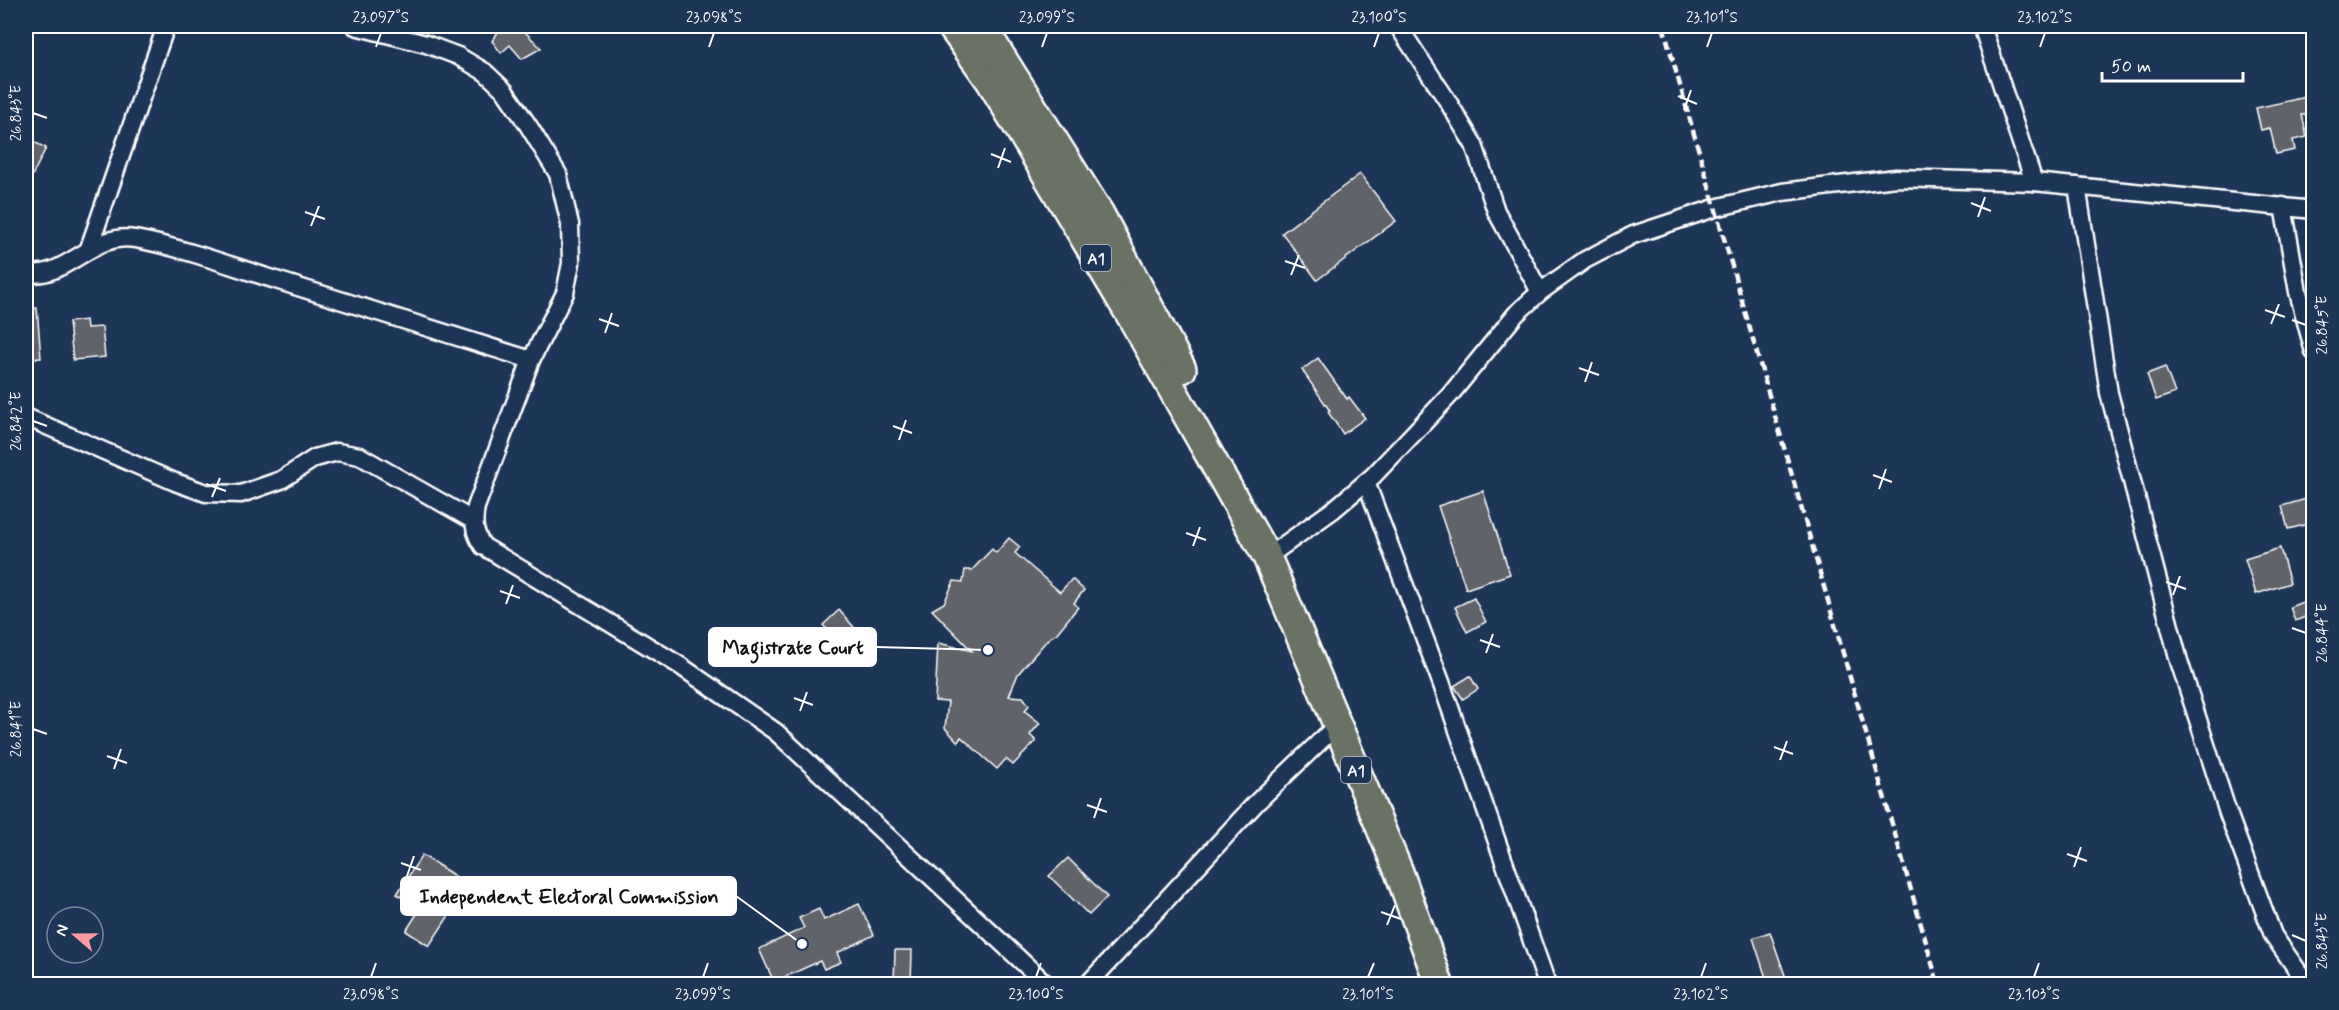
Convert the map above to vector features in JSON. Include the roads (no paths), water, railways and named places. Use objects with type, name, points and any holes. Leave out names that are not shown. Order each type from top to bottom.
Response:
[{"type":"highway","name":"A1","points":[[951,26],[991,82],[1132,318],[1267,556],[1399,872],[1439,984]]},
{"type":"highway","name":"A1","points":[[982,26],[1101,214],[1198,401],[1234,495]]},
{"type":"street","points":[[89,248],[166,26]]},
{"type":"street","points":[[355,26],[426,44],[458,56],[485,72],[504,90],[558,174],[570,224],[571,263],[565,293],[531,360],[476,507],[474,521],[476,535],[483,546],[678,665],[776,732],[1046,984]]},
{"type":"street","points":[[1398,26],[1474,145],[1496,211],[1540,292]]},
{"type":"street","points":[[1982,26],[2034,182]]},
{"type":"street","points":[[1267,556],[1333,510],[1366,482],[1450,395],[1516,314],[1540,292],[1585,260],[1633,236],[1715,208],[1782,192],[1896,178],[2034,182],[2313,210]]},
{"type":"street","points":[[2077,186],[2109,393],[2179,661],[2228,813],[2273,935],[2307,984]]},
{"type":"street","points":[[2283,206],[2298,292],[2313,352]]},
{"type":"street","points":[[26,273],[56,270],[89,248],[110,239],[133,238],[207,258],[531,360]]},
{"type":"street","points":[[26,417],[175,482],[206,493],[241,494],[281,480],[315,458],[337,452],[360,456],[474,521]]},
{"type":"street","points":[[1366,482],[1441,682],[1547,984]]},
{"type":"street","points":[[1088,984],[1256,803],[1337,725]]},
{"type":"railway","points":[[1663,26],[1938,984]]},
{"type":"place","name":"Magistrate Court","points":[[988,650]]},
{"type":"place","name":"Independent Electoral Commission","points":[[802,944]]}]
